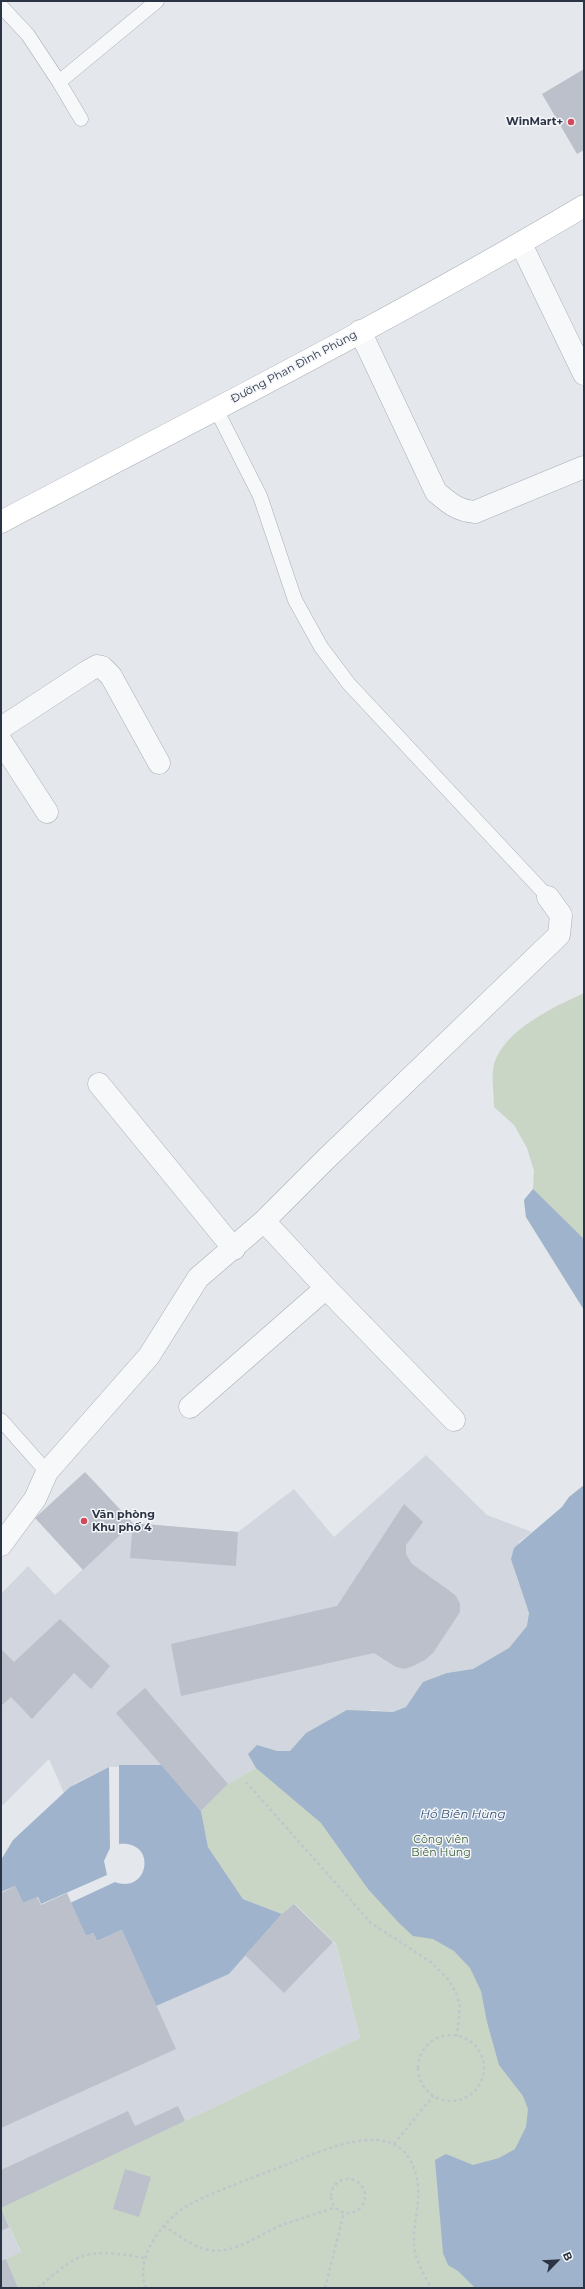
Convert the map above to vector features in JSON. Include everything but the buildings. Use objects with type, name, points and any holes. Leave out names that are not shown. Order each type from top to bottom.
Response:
[{"type":"main road","name":"Đường Phan Đình Phùng","points":[[1,522],[216,409],[521,244],[584,206]]},
{"type":"street","points":[[521,244],[584,374]]},
{"type":"street","points":[[360,331],[436,492],[455,508],[475,512],[584,467]]},
{"type":"street","points":[[1,728],[88,671],[97,666],[102,667],[111,676],[159,763]]},
{"type":"street","points":[[1,741],[47,812]]},
{"type":"street","points":[[1,1545],[35,1499],[47,1472],[149,1356],[198,1278],[234,1249],[264,1221],[331,1153],[559,935],[561,915],[548,897]]},
{"type":"street","points":[[98,1084],[234,1249]]},
{"type":"street","points":[[264,1221],[326,1288],[454,1420]]},
{"type":"street","points":[[190,1407],[326,1288]]},
{"type":"lane","points":[[59,82],[157,1]]},
{"type":"lane","points":[[1,6],[28,35],[81,119]]},
{"type":"lane","points":[[216,409],[260,496],[295,600],[321,647],[349,684],[548,897]]},
{"type":"lane","points":[[1,1420],[47,1472]]},
{"type":"path","points":[[246,1782],[371,1923],[431,1962],[449,1980],[457,1995],[460,2007],[457,2036]]},
{"type":"path","points":[[446,2036],[457,2036],[468,2040],[476,2047],[484,2066],[483,2076],[479,2086],[464,2099],[443,2101],[433,2096],[425,2088],[420,2078],[418,2067],[420,2056],[426,2046],[435,2039],[446,2036]]},
{"type":"path","points":[[394,2144],[433,2096]]},
{"type":"path","points":[[146,2288],[143,2282],[145,2258],[164,2226],[176,2214],[209,2195],[340,2144],[365,2140],[385,2140],[400,2147],[411,2161],[415,2173],[418,2186],[415,2251],[420,2268],[431,2288]]},
{"type":"path","points":[[343,2180],[354,2180],[362,2188],[365,2199],[363,2204],[355,2212],[344,2213],[335,2207],[331,2196],[334,2186],[343,2180]]},
{"type":"path","points":[[164,2226],[200,2247],[210,2250],[219,2250],[233,2248],[272,2229],[335,2207]]},
{"type":"path","points":[[325,2288],[344,2213]]},
{"type":"path","points":[[38,2288],[78,2258],[92,2255],[120,2254],[145,2258]]},
{"type":"shaded area","points":[[426,1455],[487,1515],[532,1532],[519,1542],[516,1575],[529,1613],[527,1626],[509,1648],[473,1669],[447,1673],[414,1697],[406,1707],[393,1712],[372,1710],[306,1733],[290,1751],[277,1751],[257,1745],[256,1768],[228,1784],[201,1811],[162,1765],[109,1767],[76,1783],[64,1793],[49,1759],[1,1807],[1,1594],[28,1566],[55,1595],[133,1523],[238,1532],[294,1489],[334,1537]]},
{"type":"shaded area","points":[[15,1886],[23,1902],[37,1897],[41,1905],[67,1893],[70,1903],[97,1941],[122,1930],[229,1974],[282,1914],[294,1904],[336,1945],[360,2038],[1,2208],[1,1893]]},
{"type":"shaded area","points":[[1,2208],[21,2253],[6,2259],[18,2288],[1,2288]]},
{"type":"green space","points":[[584,993],[584,1310],[526,1217],[524,1200],[533,1189],[534,1171],[527,1148],[514,1125],[494,1107],[493,1069],[500,1051],[508,1040],[519,1030],[545,1012]]},
{"type":"green space","name":"Công viên Biên Hùng","points":[[584,1485],[584,2288],[18,2288],[6,2259],[21,2252],[1,2208],[360,2038],[336,1944],[295,1904],[282,1914],[243,1899],[208,1847],[201,1811],[228,1784],[256,1768],[248,1754],[257,1745],[277,1751],[290,1751],[306,1733],[347,1710],[393,1712],[406,1707],[423,1682],[447,1673],[473,1669],[509,1648],[527,1626],[529,1613],[511,1559],[514,1548],[562,1507],[569,1497]]},
{"type":"water","points":[[533,1189],[584,1239],[584,1310],[526,1217],[524,1200]]},
{"type":"water","name":"Hồ Biên Hùng","points":[[584,1485],[584,2288],[475,2288],[458,2271],[448,2265],[443,2253],[435,2160],[446,2154],[473,2165],[499,2158],[515,2149],[526,2127],[528,2109],[523,2096],[499,2065],[487,2022],[481,1991],[470,1968],[454,1951],[433,1939],[413,1936],[399,1923],[368,1889],[321,1823],[256,1768],[248,1754],[257,1745],[277,1751],[290,1751],[306,1733],[347,1710],[393,1712],[406,1707],[423,1682],[447,1673],[473,1669],[509,1648],[527,1626],[529,1613],[511,1559],[514,1548],[562,1507],[569,1497]]},
{"type":"water","points":[[119,1765],[162,1765],[201,1811],[208,1847],[243,1899],[282,1914],[229,1974],[156,2006],[122,1930],[97,1941],[93,1933],[86,1936],[70,1903],[115,1882],[127,1884],[135,1881],[141,1875],[144,1866],[144,1858],[140,1850],[131,1845],[119,1844]]},
{"type":"water","points":[[109,1767],[110,1848],[104,1861],[107,1875],[41,1904],[38,1897],[23,1903],[15,1886],[1,1892],[1,1860],[13,1840],[70,1787]]},
{"type":"place","name":"WinMart+","points":[[571,122]]},
{"type":"place","name":"Văn phòng Khu phố 4","points":[[84,1521]]}]
